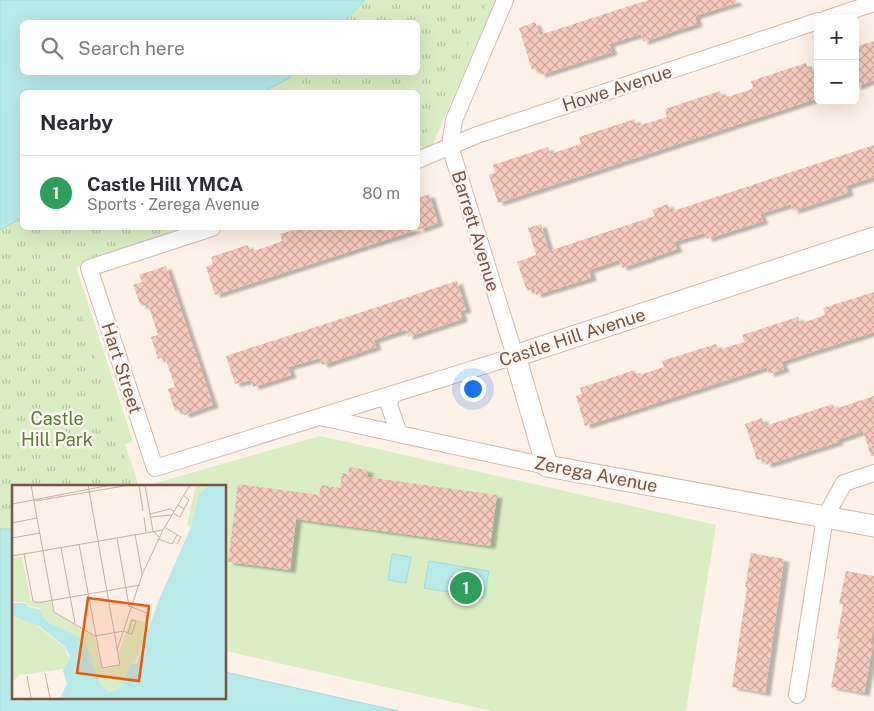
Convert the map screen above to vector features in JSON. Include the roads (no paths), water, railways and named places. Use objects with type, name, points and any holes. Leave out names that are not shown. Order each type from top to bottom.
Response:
[{"type":"street","name":"Barrett Avenue","points":[[505,0],[454,120],[450,146],[548,466]]},
{"type":"street","points":[[838,15],[874,3]]},
{"type":"street","name":"Howe Avenue","points":[[420,159],[477,135],[814,22]]},
{"type":"street","name":"Hart Street","points":[[155,468],[89,268],[206,230]]},
{"type":"street","name":"Castle Hill Avenue","points":[[155,468],[515,356],[874,238]]},
{"type":"street","points":[[397,393],[391,396],[389,405],[399,434]]},
{"type":"street","name":"Zerega Avenue","points":[[318,417],[548,466],[874,526]]},
{"type":"street","points":[[797,695],[824,516],[844,483],[874,473]]},
{"type":"water","points":[[0,0],[365,0],[345,20],[20,20],[20,75],[292,75],[267,90],[20,90],[20,219],[0,230]]},
{"type":"water","points":[[0,529],[12,529],[12,698],[226,698],[226,672],[398,711],[0,711]]},
{"type":"water","points":[[392,554],[411,557],[406,583],[388,580]]},
{"type":"water","points":[[429,561],[489,571],[484,598],[424,588]]},
{"type":"place","name":"Castle Hill YMCA","points":[[466,588]]},
{"type":"park label","name":"Castle Hill Park","points":[[57,428]]}]
